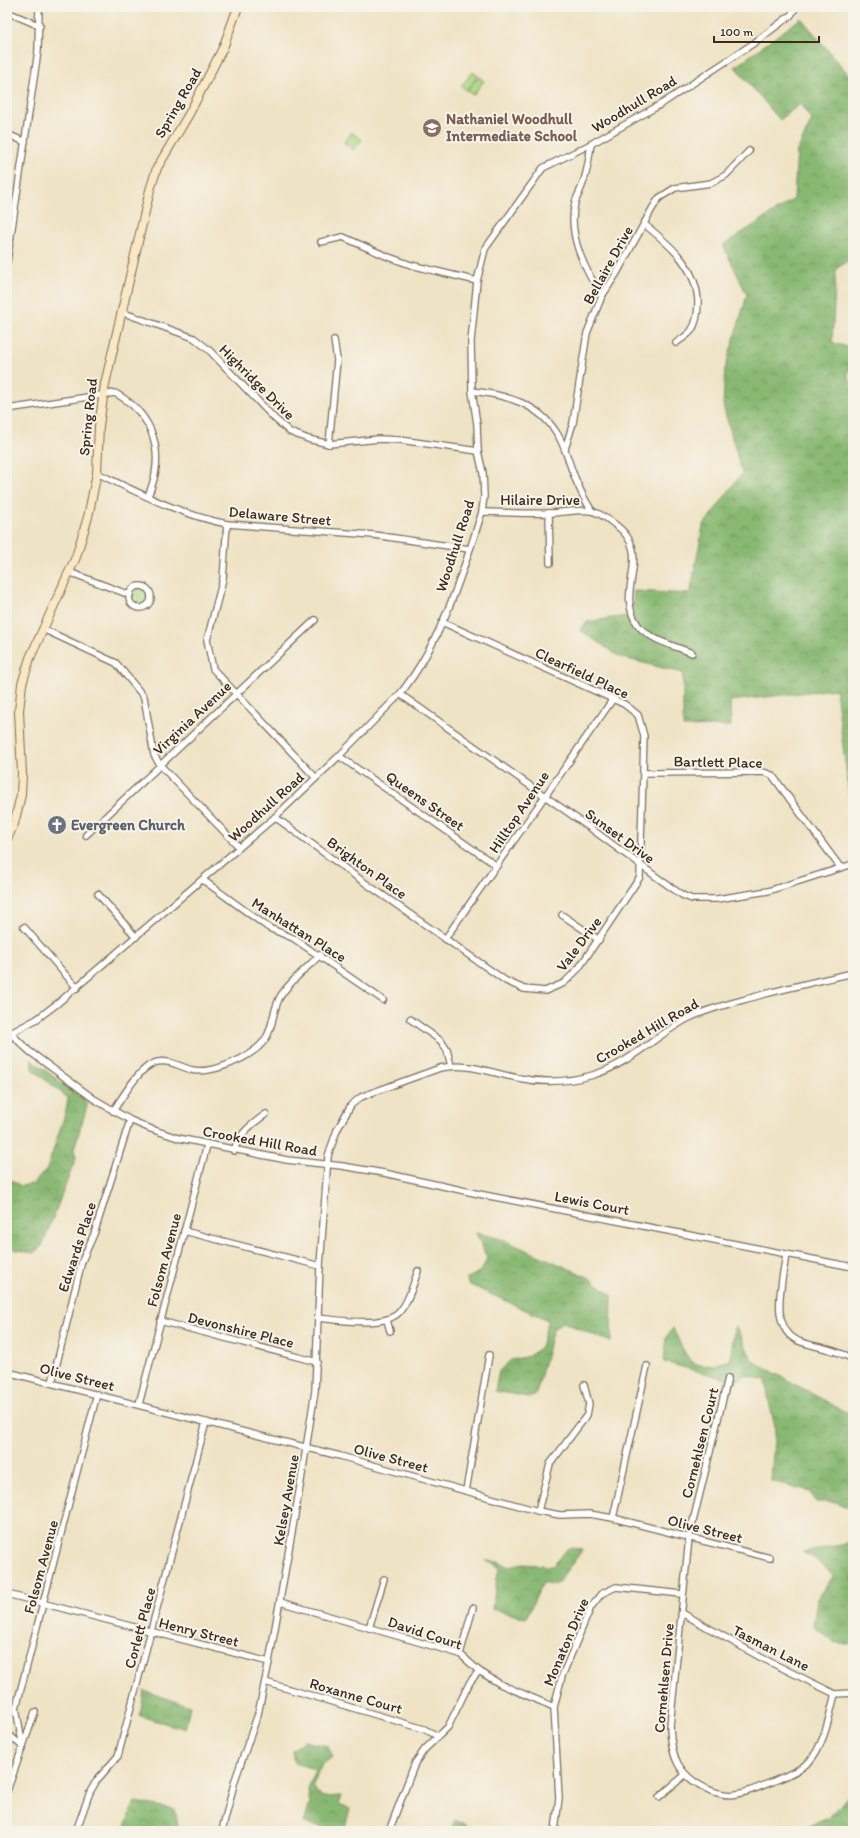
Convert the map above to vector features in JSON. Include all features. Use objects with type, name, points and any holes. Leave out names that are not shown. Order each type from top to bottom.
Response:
[{"type":"main road","name":"Spring Road","points":[[7,839],[14,824],[21,795],[22,774],[19,712],[22,684],[30,658],[82,541],[97,473],[99,426],[103,395],[121,312],[157,168],[208,79],[223,48],[238,7]]},
{"type":"street","points":[[7,259],[38,51],[40,26],[39,7]]},
{"type":"street","name":"Woodhull Road","points":[[8,1033],[58,1003],[203,880],[316,778],[400,694],[424,660],[442,622],[482,512],[484,496],[483,473],[478,451],[477,424],[472,391],[471,341],[477,281],[485,249],[543,168],[591,144],[663,103],[754,43],[791,15],[796,7]]},
{"type":"street","points":[[7,12],[40,26]]},
{"type":"street","points":[[7,134],[25,142]]},
{"type":"street","points":[[591,144],[588,164],[575,204],[573,223],[577,243],[591,279],[602,296]]},
{"type":"street","name":"Bellaire Drive","points":[[565,449],[573,423],[586,333],[602,296],[617,273],[659,198],[675,188],[711,183],[726,176],[749,151]]},
{"type":"street","points":[[644,224],[676,251],[690,271],[697,291],[698,312],[695,323],[690,332],[676,343]]},
{"type":"street","points":[[321,242],[343,237],[410,265],[477,281]]},
{"type":"street","name":"Highridge Drive","points":[[121,312],[194,338],[208,350],[274,418],[290,432],[308,439],[329,444],[379,439],[478,451]]},
{"type":"street","points":[[329,444],[337,360],[334,340]]},
{"type":"street","points":[[472,391],[498,394],[514,399],[532,409],[558,435],[565,449],[582,494],[592,511]]},
{"type":"street","points":[[7,409],[115,393],[134,406],[142,416],[154,439],[157,456],[156,472],[148,496]]},
{"type":"street","name":"Delaware Street","points":[[97,473],[188,514],[227,524],[374,534],[469,549]]},
{"type":"street","name":"Hilaire Drive","points":[[482,512],[549,513],[592,511],[623,530],[633,545],[635,560],[629,588],[629,603],[632,615],[639,626],[651,636],[692,653]]},
{"type":"street","points":[[549,513],[550,563]]},
{"type":"street","points":[[227,524],[223,579],[207,640],[213,669],[316,778]]},
{"type":"street","points":[[69,572],[130,594]]},
{"type":"street","name":"Virginia Avenue","points":[[86,834],[315,620]]},
{"type":"street","name":"Clearfield Place","points":[[442,622],[613,699],[631,709],[638,716],[642,725],[644,736],[640,865]]},
{"type":"street","points":[[43,629],[116,663],[144,697],[154,755],[160,765],[239,847]]},
{"type":"street","name":"Sunset Drive","points":[[400,694],[682,895],[692,899],[703,900],[768,891],[853,864]]},
{"type":"street","name":"Hilltop Avenue","points":[[445,939],[613,699]]},
{"type":"street","name":"Queens Street","points":[[339,756],[497,866]]},
{"type":"street","name":"Bartlett Place","points":[[644,773],[764,772],[772,775],[840,867]]},
{"type":"street","name":"Brighton Place","points":[[275,816],[445,939]]},
{"type":"street","name":"Vale Drive","points":[[445,939],[506,981],[524,989],[545,991],[564,983],[579,968],[640,878],[640,865]]},
{"type":"street","name":"Manhattan Place","points":[[203,880],[268,928],[293,938],[320,955],[383,1000]]},
{"type":"street","points":[[98,894],[136,937]]},
{"type":"street","points":[[562,915],[599,940]]},
{"type":"street","points":[[24,927],[77,988]]},
{"type":"street","points":[[113,1111],[139,1076],[155,1063],[165,1061],[203,1071],[213,1069],[252,1053],[267,1038],[272,1028],[281,996],[320,955]]},
{"type":"street","name":"Crooked Hill Road","points":[[8,1033],[29,1051],[76,1086],[113,1111],[151,1129],[234,1151],[326,1165],[337,1130],[351,1105],[361,1097],[388,1086],[440,1068],[451,1066],[470,1066],[517,1078],[541,1082],[569,1080],[592,1075],[626,1061],[677,1025],[711,1008],[853,973]]},
{"type":"street","points":[[410,1019],[441,1041],[447,1050],[451,1066]]},
{"type":"street","points":[[234,1151],[235,1144],[243,1132],[266,1114]]},
{"type":"street","name":"Edwards Place","points":[[52,1382],[82,1261],[94,1234],[130,1120]]},
{"type":"street","name":"Folsom Avenue","points":[[139,1404],[207,1145]]},
{"type":"street","name":"Lewis Court","points":[[326,1165],[384,1173],[480,1194],[853,1267]]},
{"type":"street","name":"Kelsey Avenue","points":[[222,1831],[235,1780],[253,1731],[265,1682],[306,1449],[315,1391],[326,1165]]},
{"type":"street","points":[[184,1231],[320,1266]]},
{"type":"street","points":[[786,1254],[778,1312],[785,1330],[799,1341],[837,1350],[853,1359]]},
{"type":"street","points":[[318,1318],[366,1322],[387,1320],[400,1312],[408,1298],[418,1271]]},
{"type":"street","points":[[387,1320],[390,1331]]},
{"type":"street","name":"Devonshire Place","points":[[160,1322],[317,1362]]},
{"type":"street","points":[[466,1491],[489,1355]]},
{"type":"street","points":[[613,1518],[647,1366]]},
{"type":"street","name":"Olive Street","points":[[7,1372],[139,1404],[306,1449],[340,1456],[538,1511],[560,1515],[589,1514],[613,1518],[770,1558]]},
{"type":"street","name":"Cornehlsen Court","points":[[689,1538],[728,1378]]},
{"type":"street","points":[[538,1511],[550,1464],[587,1415],[589,1404],[584,1385]]},
{"type":"street","name":"Folsom Avenue","points":[[23,1747],[16,1708],[98,1394]]},
{"type":"street","name":"Corlett Place","points":[[76,1831],[90,1792],[97,1780],[118,1756],[206,1422]]},
{"type":"street","name":"Cornehlsen Drive","points":[[689,1538],[682,1594],[682,1613],[670,1726],[670,1745],[675,1761],[685,1775],[717,1794],[736,1795],[759,1788],[797,1771],[809,1761],[818,1747],[825,1732],[835,1694]]},
{"type":"street","points":[[369,1628],[384,1579]]},
{"type":"street","name":"Monaton Drive","points":[[555,1831],[559,1798],[554,1707],[562,1676],[592,1607],[601,1594],[608,1590],[621,1587],[682,1594]]},
{"type":"street","name":"Henry Street","points":[[7,1594],[269,1662]]},
{"type":"street","name":"David Court","points":[[280,1602],[460,1654],[479,1671],[500,1684],[554,1707]]},
{"type":"street","points":[[460,1654],[473,1608]]},
{"type":"street","name":"Tasman Lane","points":[[682,1613],[760,1657],[835,1694],[853,1693]]},
{"type":"street","points":[[389,1831],[416,1762],[425,1749],[448,1727],[470,1682],[479,1671]]},
{"type":"street","name":"Roxanne Court","points":[[265,1682],[424,1728],[438,1736]]},
{"type":"street","points":[[7,1791],[35,1712]]},
{"type":"street","points":[[7,1733],[23,1747]]},
{"type":"street","points":[[659,1797],[685,1775]]},
{"type":"green space","points":[[801,18],[853,80],[853,257],[836,269],[832,342],[853,349],[853,369],[848,372],[848,379],[853,383],[853,812],[851,812],[836,689],[730,701],[731,726],[683,727],[683,673],[620,657],[580,630],[587,622],[632,615],[634,591],[690,594],[703,526],[742,473],[723,405],[725,369],[747,295],[723,245],[794,199],[797,151],[812,120],[800,104],[780,120],[735,67]]},
{"type":"green space","points":[[473,72],[478,76],[466,90],[461,86]]},
{"type":"green space","points":[[479,77],[484,81],[473,95],[467,91]]},
{"type":"green space","points":[[352,132],[362,140],[353,150],[344,142]]},
{"type":"green space","points":[[140,589],[146,591],[148,597],[146,603],[140,605],[134,603],[132,597],[134,591]]},
{"type":"green space","points":[[31,1059],[88,1103],[74,1149],[76,1158],[42,1246],[33,1253],[14,1249],[7,1244],[7,1177],[20,1186],[33,1184],[47,1169],[66,1111],[68,1098],[33,1070]]},
{"type":"green space","points":[[476,1233],[501,1239],[588,1277],[612,1295],[611,1342],[563,1322],[553,1329],[536,1394],[528,1397],[495,1391],[499,1371],[511,1360],[529,1356],[541,1347],[548,1320],[468,1284],[467,1279],[482,1270],[487,1258]]},
{"type":"green space","points":[[735,1325],[753,1361],[849,1414],[853,1419],[853,1510],[837,1502],[816,1502],[810,1491],[771,1481],[775,1427],[766,1380],[745,1375],[737,1382],[664,1362],[666,1337],[673,1328],[683,1349],[692,1362],[707,1366],[730,1360]]},
{"type":"green space","points":[[853,1531],[853,1645],[833,1642],[813,1625],[817,1600],[834,1575],[814,1558],[802,1552],[842,1545],[848,1542]]},
{"type":"green space","points":[[568,1548],[583,1549],[556,1585],[543,1582],[526,1618],[492,1609],[499,1567],[484,1560],[498,1562],[509,1567],[523,1564],[553,1566]]},
{"type":"green space","points":[[144,1691],[190,1706],[185,1729],[140,1716]]},
{"type":"green space","points":[[303,1741],[328,1746],[333,1757],[321,1765],[313,1785],[316,1791],[323,1797],[342,1796],[339,1805],[350,1809],[344,1831],[304,1823],[310,1804],[308,1790],[315,1769],[294,1763],[292,1751]]},
{"type":"green space","points":[[853,1790],[853,1831],[794,1831],[829,1818]]},
{"type":"green space","points":[[135,1802],[175,1809],[178,1826],[162,1831],[123,1831]]},
{"type":"green space","points":[[455,1820],[467,1825],[470,1831],[450,1831]]},
{"type":"place","name":"Nathaniel Woodhull Intermediate School","points":[[432,128]]},
{"type":"place","name":"Evergreen Church","points":[[57,825]]}]
